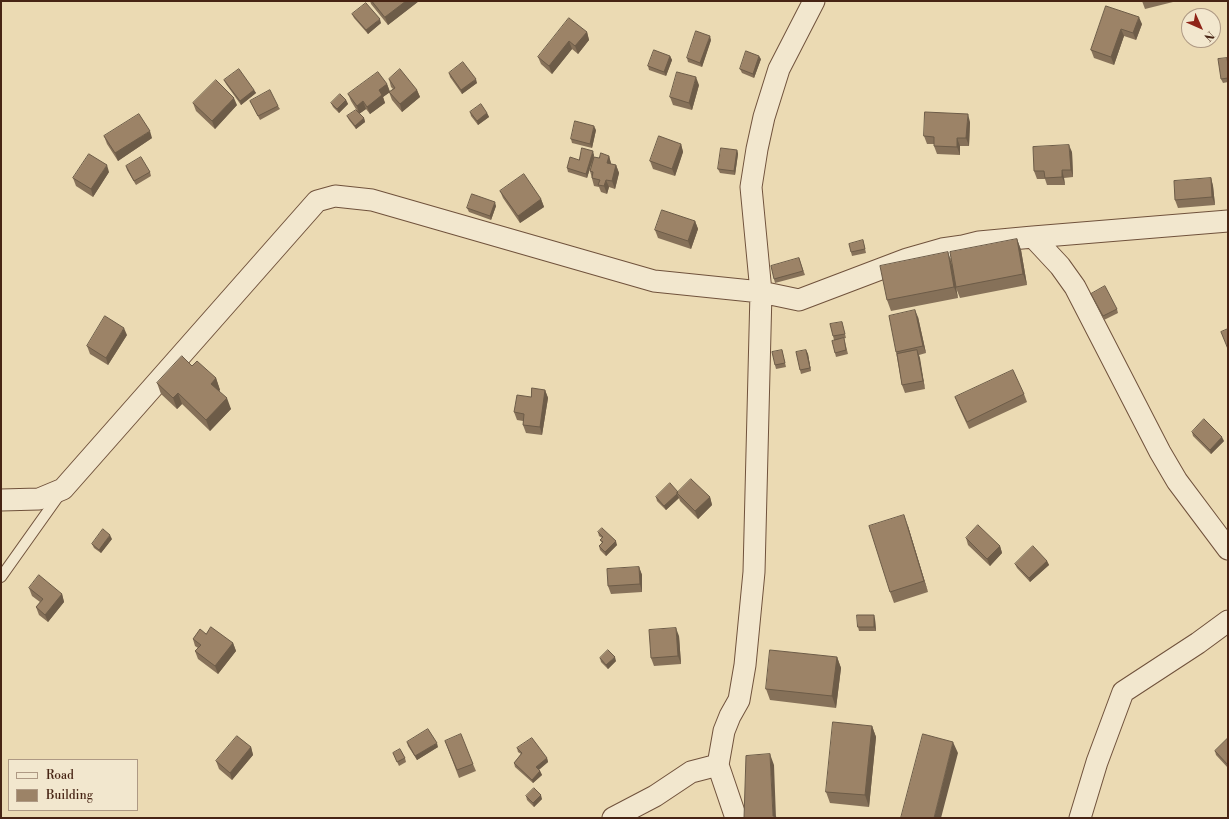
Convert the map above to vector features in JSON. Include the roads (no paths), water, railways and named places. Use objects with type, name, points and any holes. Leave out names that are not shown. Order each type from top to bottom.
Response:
[{"type":"street","points":[[736,818],[718,765],[724,731],[738,700],[745,665],[753,580],[761,292],[751,187],[764,117],[779,69],[814,1]]},
{"type":"street","points":[[1,500],[39,499],[63,489],[317,201],[335,196],[372,200],[654,281],[761,292],[799,300],[907,259],[942,249],[979,242],[1228,221]]},
{"type":"street","points":[[1033,237],[1060,266],[1075,287],[1160,452],[1177,481],[1228,549]]},
{"type":"street","points":[[1080,818],[1097,762],[1123,692],[1198,643],[1228,621]]},
{"type":"street","points":[[613,818],[655,796],[691,772],[718,765]]},
{"type":"lane","points":[[1,577],[63,489]]}]
